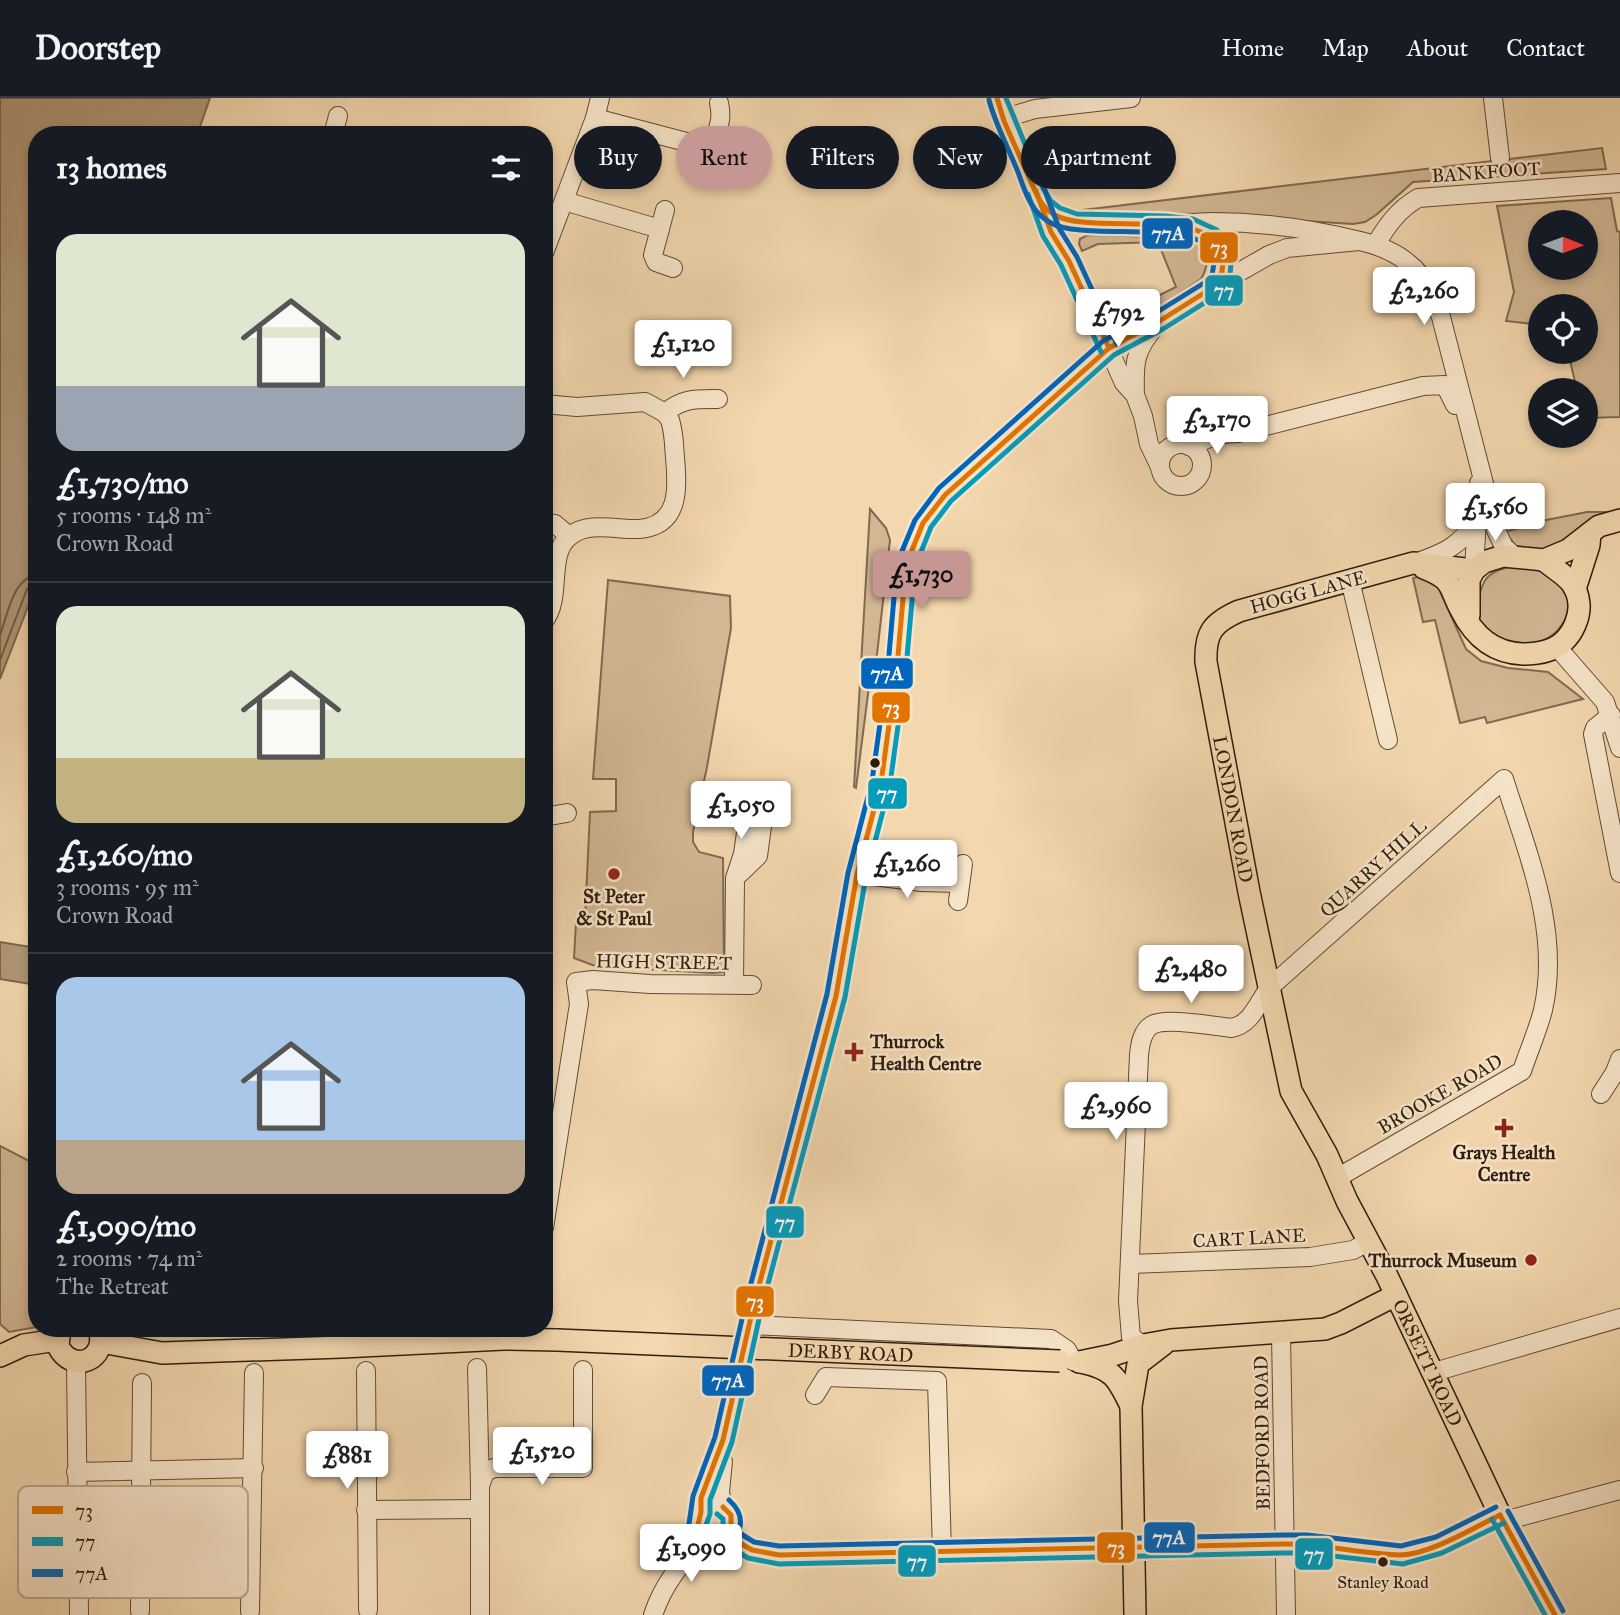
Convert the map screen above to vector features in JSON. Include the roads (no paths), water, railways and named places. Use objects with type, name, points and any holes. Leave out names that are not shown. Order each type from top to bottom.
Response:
[{"type":"main road","points":[[1544,560],[1568,550],[1607,522],[1620,520]]},
{"type":"main road","points":[[1575,589],[1589,545],[1590,533]]},
{"type":"main road","name":"HOGG LANE","points":[[1209,633],[1221,620],[1239,611],[1413,563],[1474,570],[1492,558],[1514,556],[1544,560]]},
{"type":"main road","points":[[1413,563],[1441,574],[1453,589],[1461,611],[1484,641],[1507,652],[1533,654],[1557,647],[1564,641],[1576,624],[1579,601],[1569,577],[1544,560]]},
{"type":"main road","points":[[1469,620],[1469,580],[1474,570]]},
{"type":"main road","name":"LONDON ROAD","points":[[1209,633],[1206,662],[1264,994]]},
{"type":"main road","name":"ORSETT ROAD","points":[[1264,994],[1288,1083],[1434,1372],[1502,1518],[1555,1615]]},
{"type":"main road","name":"DERBY ROAD","points":[[1071,1361],[1114,1355],[1143,1345],[1171,1340],[1325,1329],[1396,1295]]},
{"type":"main road","points":[[1,1352],[49,1337]]},
{"type":"main road","points":[[58,1337],[58,1346],[65,1357],[76,1362],[90,1359],[100,1349],[100,1337]]},
{"type":"main road","name":"DERBY ROAD","points":[[107,1337],[162,1353],[342,1347],[509,1337]]},
{"type":"main road","name":"DERBY ROAD","points":[[544,1337],[557,1340],[1071,1361],[1101,1367],[1112,1373],[1120,1382],[1130,1406]]},
{"type":"main road","points":[[1135,1615],[1130,1406],[1138,1364],[1171,1340]]},
{"type":"main road","points":[[1133,1549],[1306,1544],[1402,1555],[1439,1545],[1502,1518]]},
{"type":"street","points":[[553,230],[600,98]]},
{"type":"street","points":[[997,98],[1002,119],[1051,232],[1069,261],[1124,383],[1135,395]]},
{"type":"street","points":[[1002,119],[1035,109],[1131,98]]},
{"type":"street","points":[[1493,98],[1500,158]]},
{"type":"street","points":[[719,103],[722,112],[720,126]]},
{"type":"street","points":[[335,126],[338,116]]},
{"type":"street","points":[[594,118],[676,139]]},
{"type":"street","name":"BANKFOOT","points":[[1368,242],[1404,206],[1418,198],[1620,183]]},
{"type":"street","points":[[564,201],[660,229]]},
{"type":"street","points":[[1041,204],[1061,218],[1088,224],[1186,225],[1210,222],[1328,233],[1368,242],[1406,261],[1431,289],[1441,317],[1500,539],[1514,556]]},
{"type":"street","points":[[665,210],[653,255],[656,262],[673,268]]},
{"type":"street","points":[[1069,261],[1068,235],[1075,227],[1088,224]]},
{"type":"street","points":[[1186,225],[1211,236],[1219,246],[1224,264],[1220,283]]},
{"type":"street","points":[[723,1440],[720,1492],[723,1507],[733,1520],[728,1536],[719,1541],[705,1539],[697,1529],[701,1498],[723,1440],[749,1325],[836,996],[857,874],[876,802],[886,750],[906,565],[923,523],[957,483],[1109,348],[1158,322],[1261,259],[1287,248],[1368,242]]},
{"type":"street","points":[[1158,322],[1142,341],[1138,352],[1134,368],[1135,395],[1149,444],[1166,480],[1171,484],[1190,484],[1199,476],[1202,465],[1213,450],[1238,433]]},
{"type":"street","points":[[1160,467],[1169,448],[1220,434],[1238,433],[1372,397],[1391,396],[1423,386],[1445,385],[1457,411],[1468,421]]},
{"type":"street","points":[[665,412],[677,402],[689,398],[718,399]]},
{"type":"street","points":[[553,405],[577,407],[645,402],[665,412],[673,430],[677,483],[677,496],[670,512],[664,519],[648,527],[581,529],[569,536],[557,556],[553,605]]},
{"type":"street","points":[[1143,416],[1160,434],[1186,445],[1198,454],[1202,465]]},
{"type":"street","points":[[1474,570],[1480,492],[1478,459]]},
{"type":"street","name":"HOGG LANE","points":[[1413,563],[1436,556],[1458,544],[1470,530],[1478,513]]},
{"type":"street","points":[[553,524],[569,536]]},
{"type":"street","points":[[1350,580],[1388,740]]},
{"type":"street","points":[[1557,647],[1605,702],[1620,748]]},
{"type":"street","points":[[1611,716],[1595,728],[1593,733],[1620,873]]},
{"type":"street","name":"QUARRY HILL","points":[[1264,994],[1504,779]]},
{"type":"street","name":"BROOKE ROAD","points":[[1337,1178],[1522,1070],[1544,1008],[1547,969],[1545,927],[1538,885],[1504,779]]},
{"type":"street","points":[[553,815],[567,813]]},
{"type":"street","points":[[857,874],[922,882],[959,892],[962,864]]},
{"type":"street","name":"HIGH STREET","points":[[553,1170],[579,1004],[576,982],[593,980],[642,984],[743,985],[735,878]]},
{"type":"street","points":[[1143,1345],[1131,1337],[1128,1301],[1139,1055],[1145,1031],[1154,1023],[1168,1022],[1231,1028],[1241,1026],[1248,1020],[1264,994]]},
{"type":"street","points":[[1601,1094],[1620,1059]]},
{"type":"street","name":"CART LANE","points":[[1130,1264],[1310,1257],[1353,1250],[1368,1242]]},
{"type":"street","points":[[1434,1372],[1620,1318]]},
{"type":"street","points":[[749,1325],[1051,1339],[1067,1350],[1071,1361]]},
{"type":"street","name":"BEDFORD ROAD","points":[[1281,1334],[1286,1615]]},
{"type":"street","points":[[76,1362],[76,1486]]},
{"type":"street","points":[[477,1368],[480,1615]]},
{"type":"street","points":[[480,1486],[485,1472],[494,1468],[583,1468],[583,1370]]},
{"type":"street","points":[[366,1371],[368,1610]]},
{"type":"street","points":[[250,1611],[254,1373]]},
{"type":"street","points":[[815,1395],[826,1377],[937,1381],[942,1552]]},
{"type":"street","points":[[142,1383],[142,1486]]},
{"type":"street","points":[[76,1472],[254,1468]]},
{"type":"street","points":[[1502,1518],[1620,1490]]},
{"type":"street","points":[[701,1512],[710,1506],[723,1507]]},
{"type":"street","points":[[366,1510],[480,1509]]},
{"type":"street","points":[[728,1536],[743,1548],[779,1555],[1133,1549]]},
{"type":"street","points":[[653,1615],[681,1562],[705,1539]]},
{"type":"street","points":[[141,1598],[141,1611]]},
{"type":"water","points":[[0,98],[210,98],[200,126],[28,126],[28,606],[0,679]]},
{"type":"water","points":[[0,942],[28,947],[28,984],[0,979]]},
{"type":"place","name":"St Peter & St Paul","points":[[614,874]]},
{"type":"place","name":"Thurrock Health Centre","points":[[854,1052]]},
{"type":"place","name":"Grays Health Centre","points":[[1504,1128]]},
{"type":"place","name":"Thurrock Museum","points":[[1531,1260]]},
{"type":"place","name":"Stanley Road","points":[[1383,1562]]}]
